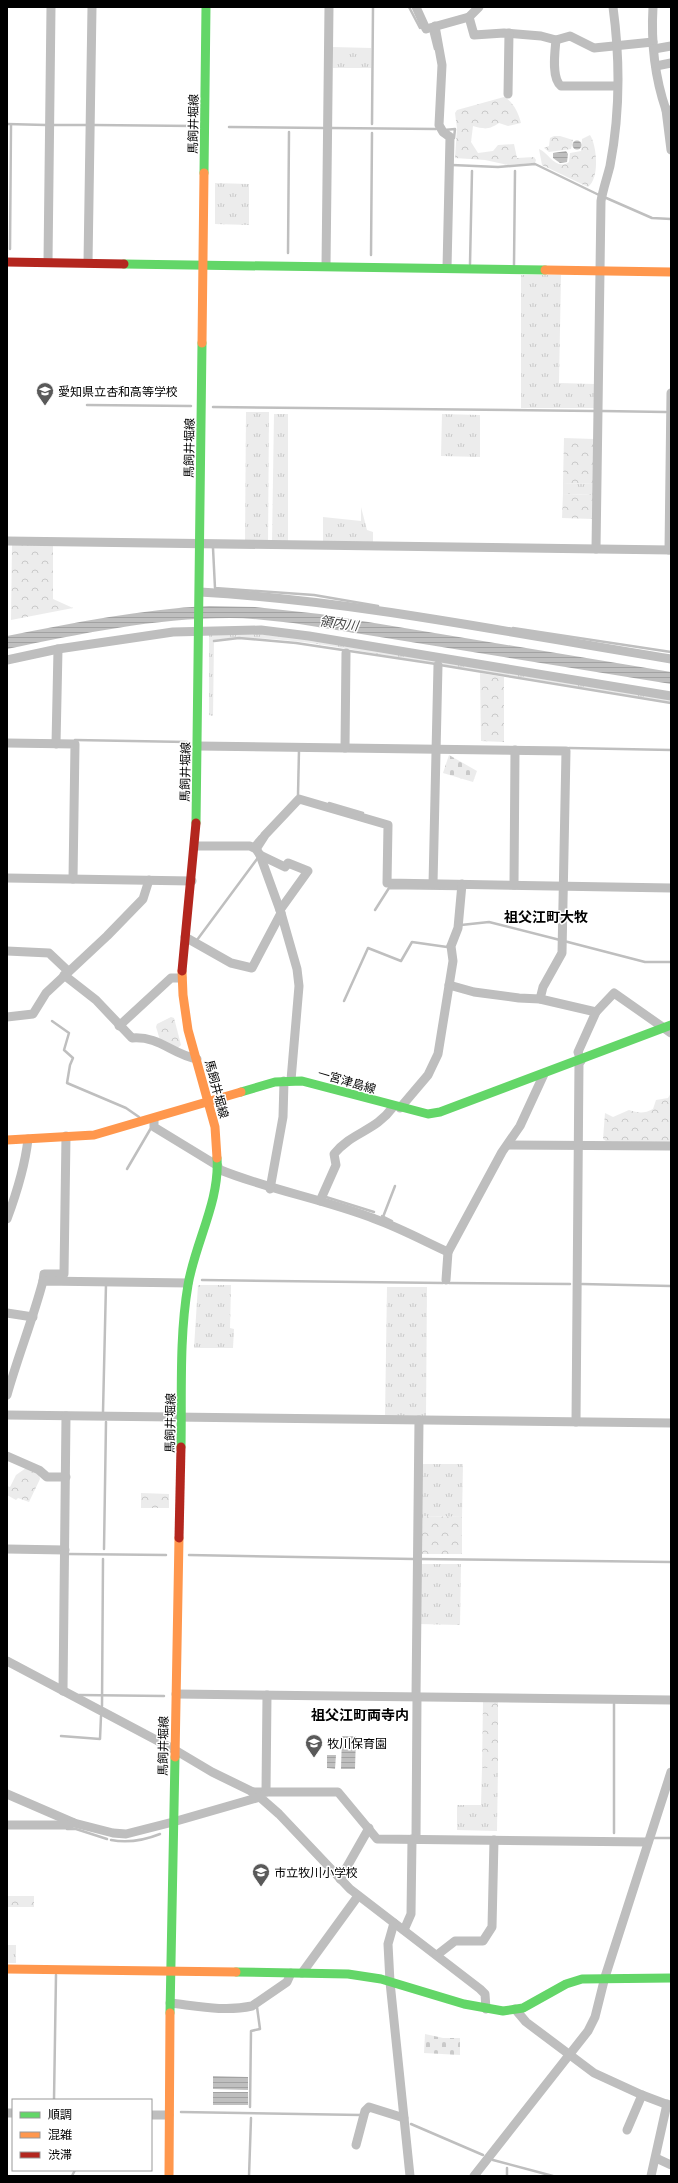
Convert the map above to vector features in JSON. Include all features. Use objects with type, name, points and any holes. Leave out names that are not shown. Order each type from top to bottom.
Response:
[{"type":"main road","name":"馬飼井堀線","points":[[169,2176],[170,1970],[184,1309],[188,1283],[214,1193],[218,1168],[215,1127],[188,1030],[182,978],[185,937],[196,846],[206,7]]},
{"type":"main road","points":[[7,262],[671,272]]},
{"type":"main road","name":"一宮津島線","points":[[7,1140],[94,1135],[154,1119],[209,1101],[287,1081],[302,1081],[396,1108],[428,1114],[440,1112],[669,1029]]},
{"type":"main road","points":[[7,1969],[170,1970],[364,1976],[390,1982],[464,2004],[503,2011],[515,2010],[531,2004],[566,1984],[582,1979],[605,1977],[671,1978]]},
{"type":"street","points":[[48,262],[51,7]]},
{"type":"street","points":[[88,263],[92,7]]},
{"type":"street","points":[[326,266],[329,7]]},
{"type":"street","points":[[416,7],[426,29],[469,16],[479,7]]},
{"type":"street","points":[[596,549],[601,197],[610,166],[614,133],[618,46],[614,7]]},
{"type":"street","points":[[653,7],[656,66],[659,89],[669,110],[671,150]]},
{"type":"street","points":[[469,16],[474,35],[509,33],[541,36],[556,40],[570,36],[594,48],[654,45],[671,46]]},
{"type":"street","points":[[435,26],[442,65],[439,125],[443,132],[450,137],[447,268]]},
{"type":"street","points":[[508,94],[509,33]]},
{"type":"street","points":[[556,40],[554,57],[556,78],[561,86],[617,86]]},
{"type":"street","points":[[656,66],[671,63]]},
{"type":"street","points":[[7,541],[670,550],[671,393]]},
{"type":"street","points":[[200,592],[252,595],[342,606],[671,659]]},
{"type":"street","points":[[7,660],[58,649],[149,634],[199,631],[261,630],[308,636],[671,696]]},
{"type":"street","points":[[56,744],[58,649]]},
{"type":"street","points":[[345,748],[346,653]]},
{"type":"street","points":[[432,884],[438,665]]},
{"type":"street","points":[[7,743],[75,744],[73,879]]},
{"type":"street","points":[[198,746],[566,751],[562,953],[544,987],[540,999]]},
{"type":"street","points":[[514,885],[515,750]]},
{"type":"street","points":[[270,1189],[283,1117],[299,986],[297,969],[281,911],[258,852],[265,835],[299,800],[388,825],[387,883],[671,888]]},
{"type":"street","points":[[185,937],[231,963],[252,968],[281,911],[308,871],[288,863],[285,867],[250,846],[196,846]]},
{"type":"street","points":[[7,878],[192,881]]},
{"type":"street","points":[[7,1017],[33,1014],[46,993],[107,936],[143,899],[149,880]]},
{"type":"street","points":[[320,1201],[336,1165],[334,1154],[344,1142],[371,1129],[396,1108],[428,1075],[438,1054],[453,961],[451,946],[458,928],[462,884]]},
{"type":"street","points":[[7,951],[49,953],[66,973],[96,1000],[132,1038],[146,1037],[185,1057],[197,1059]]},
{"type":"street","points":[[119,1026],[171,978],[182,978]]},
{"type":"street","points":[[448,985],[474,992],[519,998],[540,999],[596,1012]]},
{"type":"street","points":[[576,1422],[580,1061],[578,1052],[596,1012],[614,993],[669,1029]]},
{"type":"street","points":[[446,1280],[448,1252],[502,1152],[520,1126],[544,1074]]},
{"type":"street","points":[[154,1119],[154,1127],[218,1168],[270,1189],[320,1201],[376,1219],[448,1252]]},
{"type":"street","points":[[7,1395],[19,1355],[33,1317],[44,1274],[64,1274],[66,1136]]},
{"type":"street","points":[[8,1219],[20,1185],[26,1160],[28,1139]]},
{"type":"street","points":[[508,1145],[671,1146]]},
{"type":"street","points":[[43,1281],[188,1283]]},
{"type":"street","points":[[7,1313],[33,1317]]},
{"type":"street","points":[[7,1415],[671,1423]]},
{"type":"street","points":[[63,1691],[66,1416]]},
{"type":"street","points":[[404,1930],[411,1914],[414,1839],[420,1420]]},
{"type":"street","points":[[7,1456],[39,1470],[47,1477],[66,1477]]},
{"type":"street","points":[[7,1549],[65,1550]]},
{"type":"street","points":[[7,1661],[175,1750],[212,1772],[259,1794],[358,1896],[480,1989],[485,1994],[486,2009]]},
{"type":"street","points":[[176,1694],[671,1700]]},
{"type":"street","points":[[259,1794],[267,1695]]},
{"type":"street","points":[[474,2176],[568,2054],[588,2031],[594,2017],[605,1977],[671,1772]]},
{"type":"street","points":[[7,1794],[74,1822],[113,1833],[126,1834],[174,1822],[259,1794],[338,1792],[377,1839],[648,1842]]},
{"type":"street","points":[[7,1825],[67,1825],[74,1822]]},
{"type":"street","points":[[340,1879],[369,1828]]},
{"type":"street","points":[[437,1955],[455,1941],[483,1941],[492,1927],[494,1840]]},
{"type":"street","points":[[302,1973],[358,1896]]},
{"type":"street","points":[[394,1923],[388,1944],[390,1982],[410,2176]]},
{"type":"street","points":[[170,2003],[220,2009],[252,2006],[287,1982],[291,1973]]},
{"type":"street","points":[[515,2010],[526,2022],[594,2073],[642,2095],[669,2105],[651,2176]]},
{"type":"street","points":[[627,2130],[642,2095]]},
{"type":"street","points":[[356,2145],[365,2111],[369,2107],[404,2118]]},
{"type":"street","points":[[152,2115],[169,2115]]},
{"type":"street","points":[[656,2158],[671,2165]]},
{"type":"green space","points":[[333,47],[371,48],[371,68],[333,68]]},
{"type":"green space","points":[[504,97],[510,101],[515,108],[521,123],[508,126],[499,123],[492,127],[486,128],[473,126],[471,142],[478,153],[493,151],[498,145],[514,144],[517,158],[534,157],[536,160],[535,163],[508,165],[485,160],[455,158],[457,128],[455,113],[457,110]]},
{"type":"green space","points":[[590,135],[596,154],[596,169],[592,183],[588,187],[542,165],[539,149],[556,163],[564,164],[569,162],[570,153],[581,151],[582,139]]},
{"type":"green space","points":[[560,136],[573,140],[571,149],[549,152],[544,148],[549,146],[550,138]]},
{"type":"green space","points":[[215,183],[249,184],[249,225],[215,224]]},
{"type":"green space","points":[[521,275],[561,275],[559,383],[595,384],[595,408],[521,408]]},
{"type":"green space","points":[[246,412],[269,412],[268,542],[245,542]]},
{"type":"green space","points":[[274,414],[288,414],[288,542],[272,542]]},
{"type":"green space","points":[[442,414],[480,415],[480,457],[441,456]]},
{"type":"green space","points":[[564,438],[594,439],[594,484],[563,483]]},
{"type":"green space","points":[[563,483],[594,484],[594,495],[563,494]]},
{"type":"green space","points":[[563,494],[594,495],[593,519],[562,518]]},
{"type":"green space","points":[[361,507],[367,530],[373,532],[373,543],[323,543],[323,517],[361,521]]},
{"type":"green space","points":[[12,545],[53,545],[53,599],[73,608],[11,620]]},
{"type":"green space","points":[[237,632],[307,639],[671,699],[671,702],[330,646],[284,640],[237,638],[214,640],[213,716],[209,715],[209,634]]},
{"type":"green space","points":[[480,673],[504,677],[504,742],[481,741]]},
{"type":"green space","points":[[449,755],[477,771],[473,782],[443,773]]},
{"type":"green space","points":[[171,1017],[174,1018],[181,1045],[176,1050],[160,1040],[156,1027],[157,1024]]},
{"type":"green space","points":[[671,1093],[671,1143],[606,1141],[603,1139],[605,1113],[613,1117],[629,1110],[647,1112],[653,1109],[656,1100],[668,1098]]},
{"type":"green space","points":[[198,1285],[231,1285],[230,1328],[234,1329],[233,1348],[194,1348]]},
{"type":"green space","points":[[387,1287],[427,1287],[426,1417],[385,1417]]},
{"type":"green space","points":[[421,1464],[463,1464],[462,1517],[420,1516]]},
{"type":"green space","points":[[26,1468],[39,1474],[40,1479],[29,1502],[18,1498],[16,1500],[7,1495],[7,1486],[10,1487],[16,1475]]},
{"type":"green space","points":[[141,1493],[169,1494],[169,1508],[141,1508]]},
{"type":"green space","points":[[420,1516],[462,1517],[462,1554],[420,1554]]},
{"type":"green space","points":[[420,1564],[461,1564],[460,1625],[419,1624]]},
{"type":"green space","points":[[483,1702],[498,1702],[498,1768],[482,1768]]},
{"type":"green space","points":[[482,1768],[498,1768],[497,1831],[457,1830],[457,1805],[481,1805]]},
{"type":"green space","points":[[7,1896],[34,1896],[34,1907],[7,1907]]},
{"type":"green space","points":[[7,1945],[16,1945],[16,1963],[7,1963]]},
{"type":"green space","points":[[425,2034],[443,2038],[460,2038],[460,2055],[424,2053]]},
{"type":"water","points":[[577,140],[582,145],[577,150],[572,145]]},
{"type":"water","points":[[566,151],[568,154],[567,162],[560,163],[553,158],[553,153]]},
{"type":"water","name":"領内川","points":[[209,606],[255,607],[320,614],[671,672],[671,684],[293,623],[246,618],[202,619],[145,624],[7,649],[7,636],[133,613]]},
{"type":"water","points":[[342,1736],[356,1736],[355,1769],[341,1769]]},
{"type":"water","points":[[327,1755],[336,1755],[335,1769],[327,1768]]},
{"type":"water","points":[[213,2076],[248,2077],[248,2090],[213,2089]]},
{"type":"water","points":[[213,2092],[248,2092],[248,2105],[213,2105]]},
{"type":"waterway","points":[[372,124],[373,7]]},
{"type":"waterway","points":[[409,7],[420,28]]},
{"type":"waterway","points":[[431,33],[435,49]]},
{"type":"waterway","points":[[7,124],[46,125]]},
{"type":"waterway","points":[[10,249],[11,125]]},
{"type":"waterway","points":[[53,125],[87,125]]},
{"type":"waterway","points":[[94,125],[194,126]]},
{"type":"waterway","points":[[229,127],[323,128]]},
{"type":"waterway","points":[[332,128],[436,129]]},
{"type":"waterway","points":[[444,130],[455,129],[454,138]]},
{"type":"waterway","points":[[288,253],[289,132]]},
{"type":"waterway","points":[[371,255],[372,133]]},
{"type":"waterway","points":[[452,165],[498,167],[535,164],[599,195]]},
{"type":"waterway","points":[[470,264],[472,171]]},
{"type":"waterway","points":[[514,265],[515,171]]},
{"type":"waterway","points":[[604,197],[652,218],[671,219]]},
{"type":"waterway","points":[[87,405],[191,406]]},
{"type":"waterway","points":[[213,407],[594,411]]},
{"type":"waterway","points":[[602,411],[666,412]]},
{"type":"waterway","points":[[213,548],[215,588],[314,595],[378,606]]},
{"type":"waterway","points":[[513,628],[671,652]]},
{"type":"waterway","points":[[214,641],[239,638],[296,643],[436,664]]},
{"type":"waterway","points":[[440,665],[671,703]]},
{"type":"waterway","points":[[75,740],[187,742]]},
{"type":"waterway","points":[[569,748],[671,750]]},
{"type":"waterway","points":[[298,795],[299,750]]},
{"type":"waterway","points":[[329,803],[363,813]]},
{"type":"waterway","points":[[254,843],[260,836]]},
{"type":"waterway","points":[[197,940],[257,859]]},
{"type":"waterway","points":[[375,910],[389,888],[459,889]]},
{"type":"waterway","points":[[461,925],[489,922],[560,940]]},
{"type":"waterway","points":[[564,941],[645,962],[671,962]]},
{"type":"waterway","points":[[344,1001],[368,948],[401,961],[412,942],[447,947],[448,945]]},
{"type":"waterway","points":[[52,1021],[69,1033],[64,1050],[73,1058],[70,1065],[67,1083],[126,1108],[139,1117]]},
{"type":"waterway","points":[[127,1169],[151,1128]]},
{"type":"waterway","points":[[383,1217],[395,1186]]},
{"type":"waterway","points":[[326,1197],[374,1212]]},
{"type":"waterway","points":[[382,1216],[392,1221]]},
{"type":"waterway","points":[[202,1280],[443,1283]]},
{"type":"waterway","points":[[449,1283],[570,1284]]},
{"type":"waterway","points":[[103,1412],[106,1284]]},
{"type":"waterway","points":[[582,1284],[671,1286]]},
{"type":"waterway","points":[[104,1549],[106,1422]]},
{"type":"waterway","points":[[69,1554],[166,1555]]},
{"type":"waterway","points":[[189,1555],[414,1559]]},
{"type":"waterway","points":[[102,1706],[103,1559]]},
{"type":"waterway","points":[[420,1559],[671,1562]]},
{"type":"waterway","points":[[79,1695],[164,1696]]},
{"type":"waterway","points":[[614,1704],[614,1833]]},
{"type":"waterway","points":[[61,1736],[100,1739],[101,1716]]},
{"type":"waterway","points":[[67,1829],[76,1829],[107,1839]]},
{"type":"waterway","points":[[111,1840],[136,1840],[160,1834]]},
{"type":"waterway","points":[[654,1838],[671,1838]]},
{"type":"waterway","points":[[54,2099],[56,1975]]},
{"type":"waterway","points":[[250,2107],[251,2031],[260,2029],[257,2007]]},
{"type":"waterway","points":[[181,2112],[361,2115]]},
{"type":"waterway","points":[[249,2176],[251,2118]]},
{"type":"waterway","points":[[411,2124],[483,2155]]},
{"type":"waterway","points":[[493,2160],[553,2176]]},
{"type":"waterway","points":[[507,2168],[507,2176]]},
{"type":"waterway","points":[[72,2176],[74,2171]]},
{"type":"traffic: fast","points":[[204,173],[206,7]]},
{"type":"traffic: fast","points":[[124,264],[545,270]]},
{"type":"traffic: fast","points":[[196,823],[202,343]]},
{"type":"traffic: fast","points":[[241,1092],[275,1082],[302,1081],[428,1114],[440,1112],[671,1025]]},
{"type":"traffic: fast","points":[[181,1447],[182,1346],[185,1305],[191,1269],[215,1190],[217,1158]]},
{"type":"traffic: fast","points":[[170,2013],[175,1757]]},
{"type":"traffic: fast","points":[[236,1972],[348,1974],[381,1979],[464,2004],[503,2011],[523,2008],[566,1984],[582,1979],[671,1978]]},
{"type":"traffic: slow","points":[[202,343],[204,173]]},
{"type":"traffic: slow","points":[[545,270],[671,272]]},
{"type":"traffic: slow","points":[[182,971],[183,995],[188,1030],[215,1127],[217,1158]]},
{"type":"traffic: slow","points":[[7,1140],[94,1135],[241,1092]]},
{"type":"traffic: slow","points":[[175,1757],[179,1538]]},
{"type":"traffic: slow","points":[[7,1969],[236,1972]]},
{"type":"traffic: slow","points":[[169,2176],[170,2013]]},
{"type":"traffic: jam","points":[[7,262],[124,264]]},
{"type":"traffic: jam","points":[[182,971],[196,823]]},
{"type":"traffic: jam","points":[[179,1538],[181,1447]]},
{"type":"place","name":"愛知県立杏和高等学校","points":[[45,406]]},
{"type":"place","name":"牧川保育園","points":[[314,1758]]},
{"type":"place","name":"市立牧川小学校","points":[[261,1887]]},
{"type":"district","name":"祖父江町大牧","points":[[546,916]]},
{"type":"district","name":"祖父江町両寺内","points":[[360,1714]]}]
